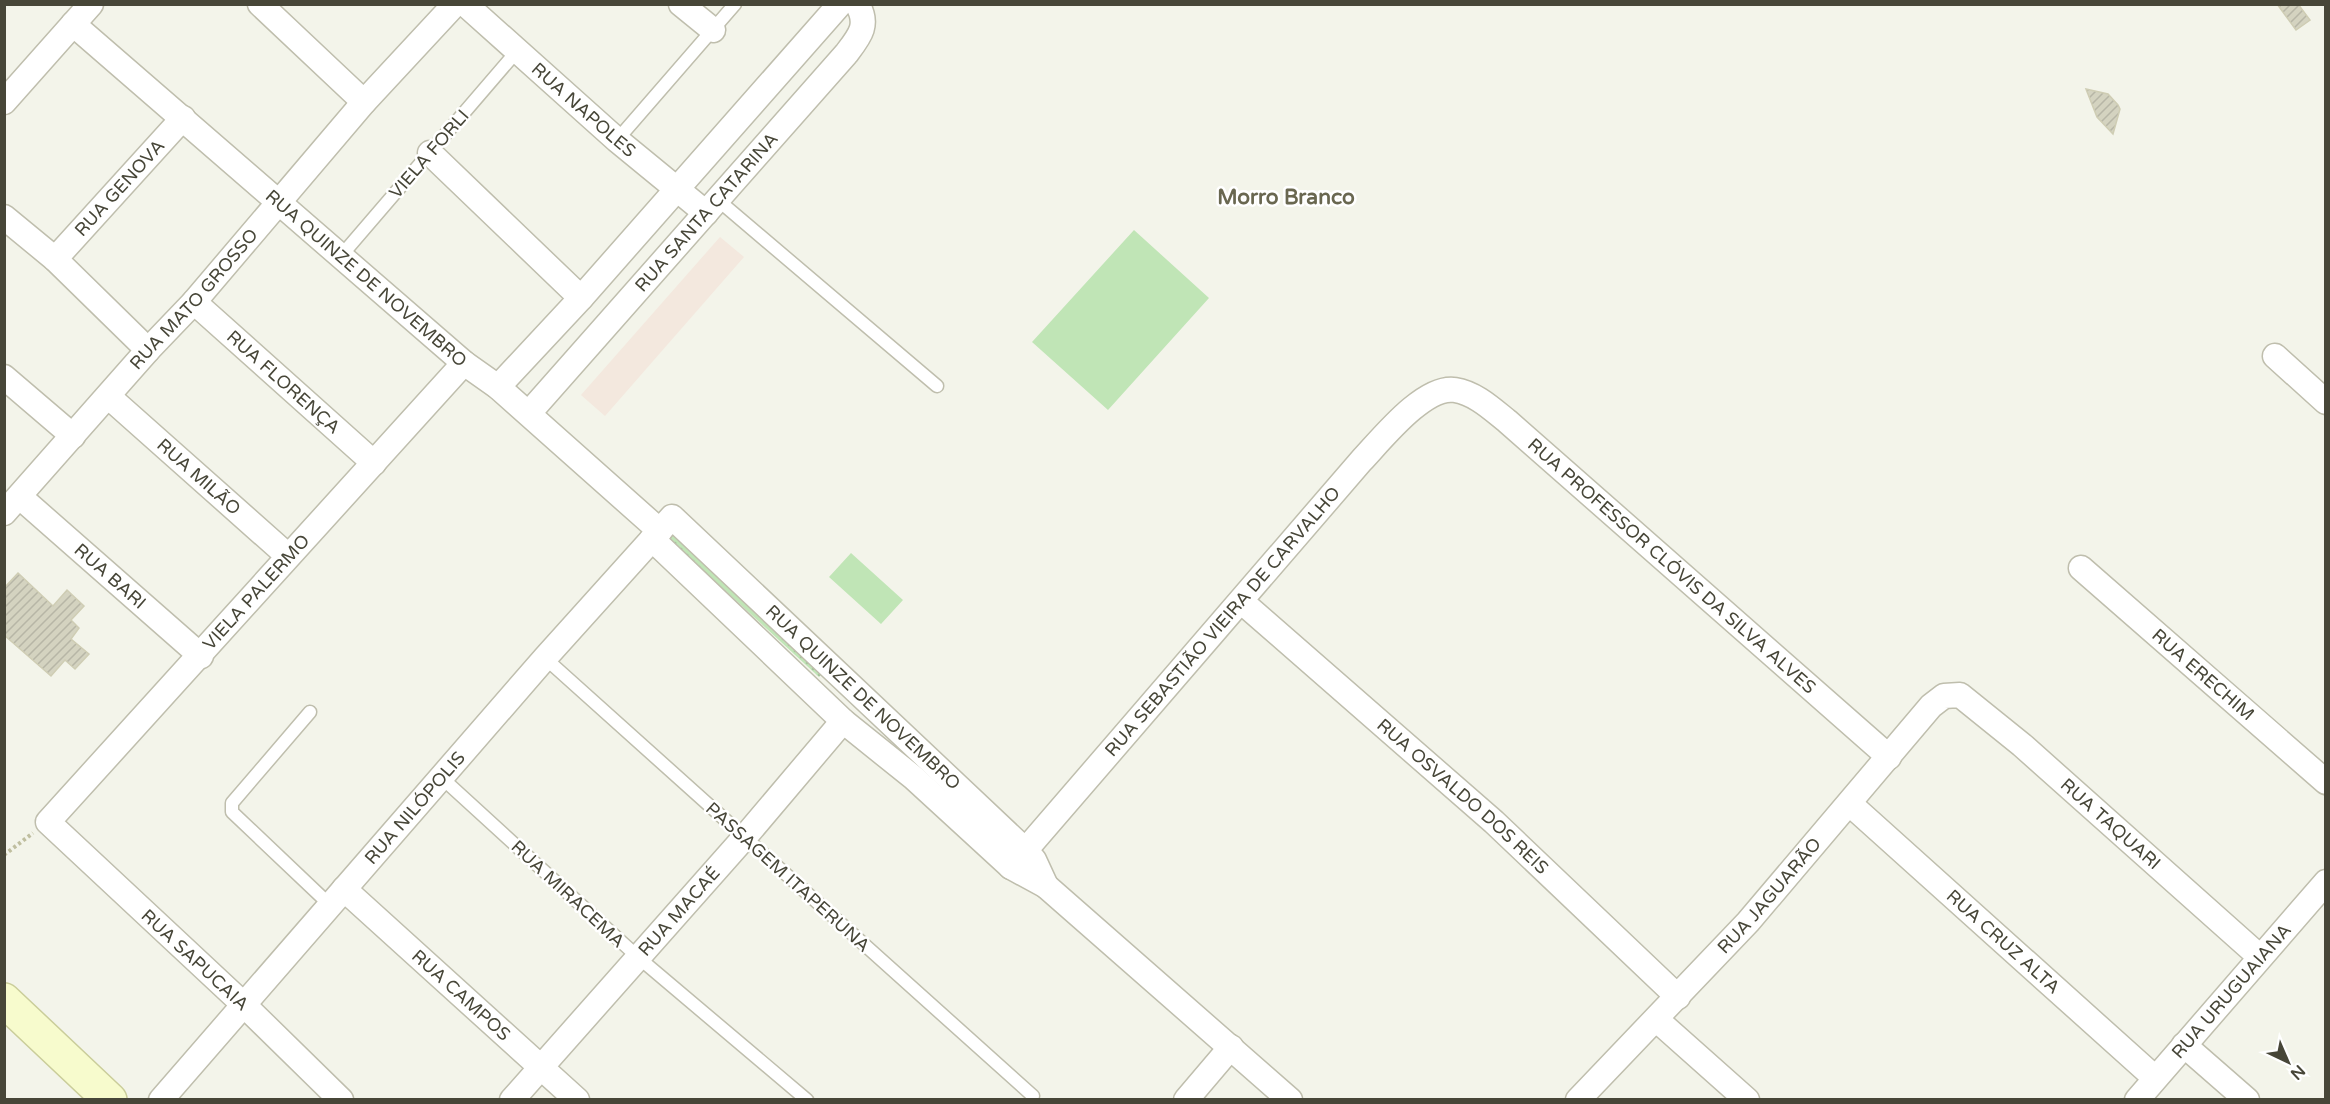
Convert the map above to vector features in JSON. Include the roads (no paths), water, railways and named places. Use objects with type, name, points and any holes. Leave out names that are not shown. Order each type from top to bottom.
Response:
[{"type":"street","points":[[260,4],[364,102]]},
{"type":"street","name":"RUA MATO GROSSO","points":[[12,505],[148,350],[194,302],[364,102],[455,4]]},
{"type":"street","name":"RUA NAPOLES","points":[[465,4],[617,140],[676,189],[712,207]]},
{"type":"street","points":[[681,4],[713,30]]},
{"type":"street","name":"RUA SANTA CATARINA","points":[[498,387],[581,298],[840,4]]},
{"type":"street","name":"RUA SANTA CATARINA","points":[[529,413],[860,36],[864,24],[863,15],[857,4]]},
{"type":"street","points":[[4,102],[89,5]]},
{"type":"street","name":"RUA QUINZE DE NOVEMBRO","points":[[73,24],[464,363],[498,387],[661,529],[840,676],[1046,886],[1290,1100]]},
{"type":"street","name":"RUA GENOVA","points":[[55,258],[183,118]]},
{"type":"street","points":[[430,153],[581,298]]},
{"type":"street","points":[[4,217],[55,258],[148,350]]},
{"type":"street","name":"RUA FLORENÇA","points":[[194,302],[374,463]]},
{"type":"street","points":[[2275,356],[2325,402]]},
{"type":"street","name":"VIELA PALERMO","points":[[48,822],[201,656],[288,556],[464,363]]},
{"type":"street","points":[[4,377],[73,436]]},
{"type":"street","name":"RUA SEBASTIÃO VIEIRA DE CARVALHO","points":[[1018,859],[1242,602],[1361,461],[1405,415],[1438,391],[1446,390]]},
{"type":"street","name":"RUA PROFESSOR CLÓVIS DA SILVA ALVES","points":[[1446,390],[1467,393],[1507,421],[1889,757]]},
{"type":"street","name":"RUA MILÃO","points":[[109,397],[288,556]]},
{"type":"street","name":"RUA BARI","points":[[12,505],[201,656]]},
{"type":"street","name":"RUA QUINZE DE NOVEMBRO","points":[[661,529],[843,720],[1018,859]]},
{"type":"street","name":"RUA NILÓPOLIS","points":[[161,1100],[545,658],[661,529]]},
{"type":"street","name":"RUA ERECHIM","points":[[2081,568],[2325,782]]},
{"type":"street","name":"RUA OSVALDO DOS REIS","points":[[1242,602],[1494,822],[1678,997]]},
{"type":"street","points":[[820,697],[840,676]]},
{"type":"street","name":"RUA JAGUARÃO","points":[[1578,1100],[1657,1020],[1748,922],[1931,706],[1944,696],[1960,695]]},
{"type":"street","name":"RUA TAQUARI","points":[[1960,695],[2031,753],[2260,957]]},
{"type":"street","name":"RUA MACAÉ","points":[[512,1100],[744,838],[843,720]]},
{"type":"street","name":"RUA CRUZ ALTA","points":[[1850,804],[2156,1078]]},
{"type":"street","name":"RUA SAPUCAIA","points":[[48,822],[243,1004],[340,1100]]},
{"type":"street","name":"RUA URUGUAIANA","points":[[2137,1100],[2325,882]]},
{"type":"street","name":"RUA CAMPOS","points":[[337,897],[540,1066],[577,1100]]},
{"type":"street","points":[[4,1000],[110,1100]]},
{"type":"street","points":[[1657,1020],[1747,1100]]},
{"type":"street","points":[[2184,1045],[2247,1100]]},
{"type":"street","points":[[1186,1100],[1231,1047]]},
{"type":"lane","points":[[617,140],[735,4]]},
{"type":"lane","name":"VIELA FORLI","points":[[341,256],[518,51]]},
{"type":"lane","points":[[712,207],[937,386]]},
{"type":"lane","name":"PASSAGEM ITAPERUNA","points":[[545,658],[1033,1096]]},
{"type":"lane","points":[[310,712],[232,803],[231,812],[337,897]]},
{"type":"lane","name":"RUA MIRACEMA","points":[[442,778],[639,958],[807,1100]]},
{"type":"district","name":"Morro Branco","points":[[1286,197]]}]
